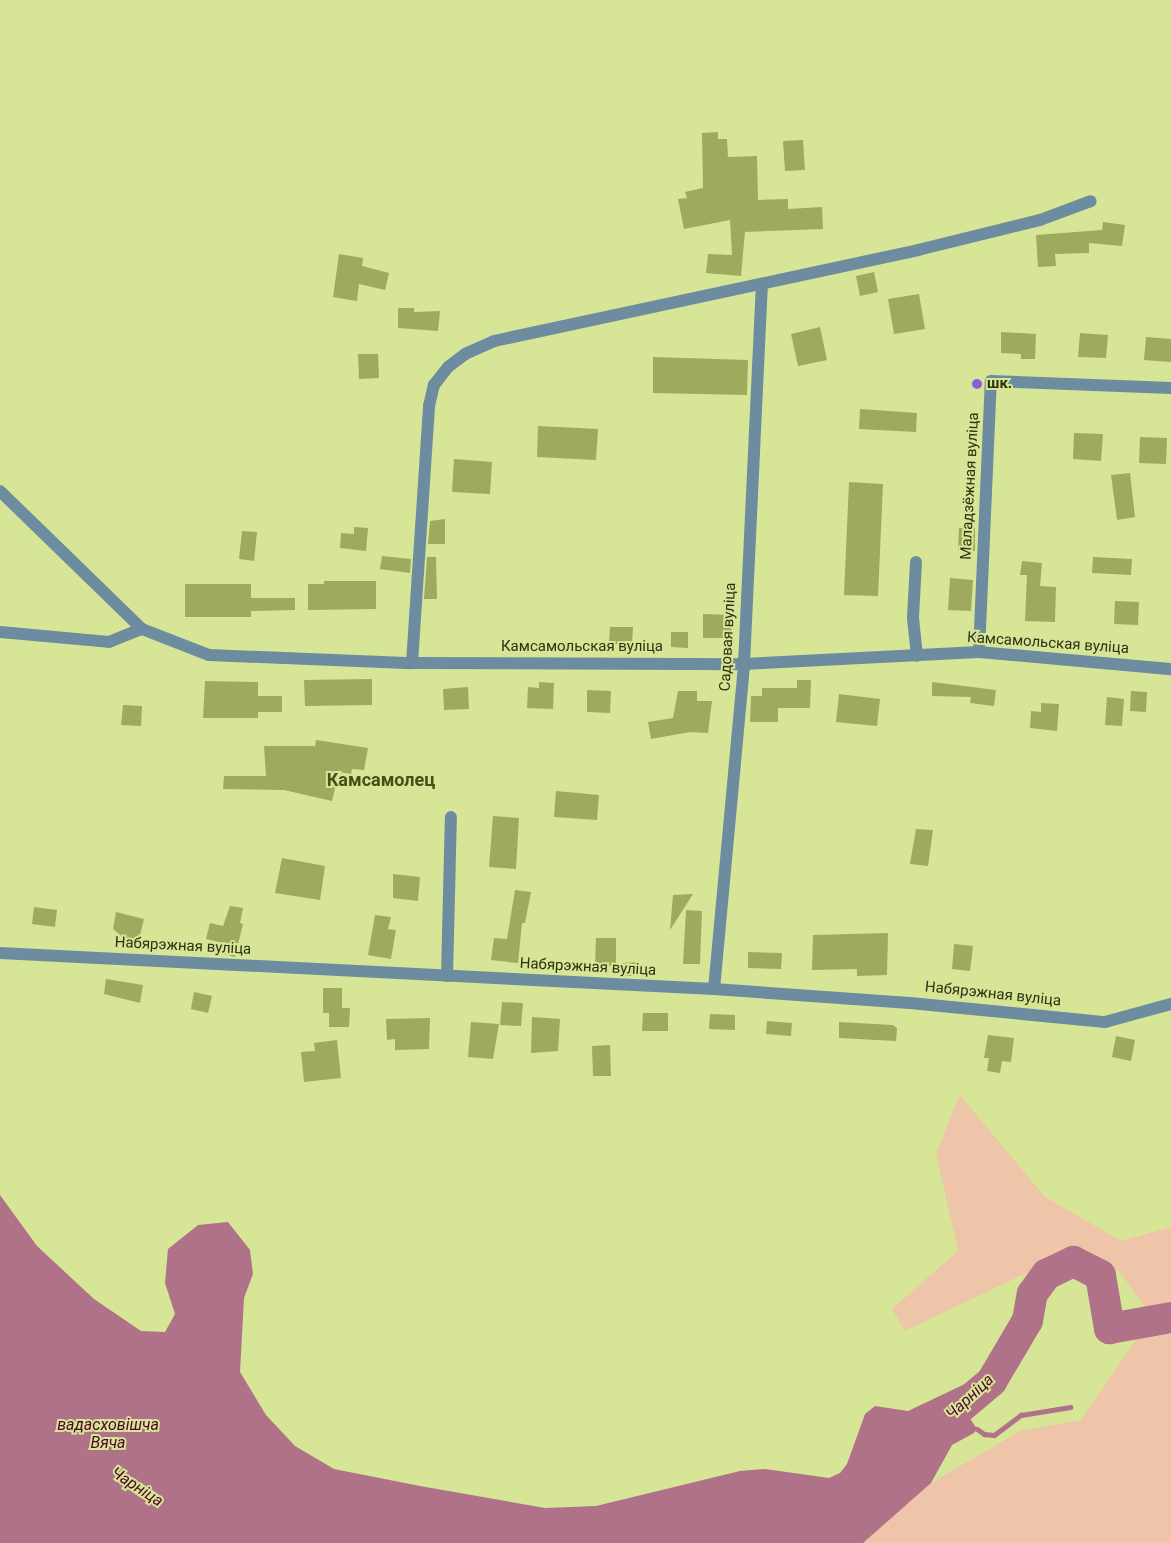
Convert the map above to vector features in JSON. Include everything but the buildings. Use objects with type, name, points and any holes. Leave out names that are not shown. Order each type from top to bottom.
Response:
[{"type":"street","points":[[412,663],[429,406],[434,385],[448,367],[494,341],[637,308],[762,286],[1040,220],[1091,201]]},
{"type":"street","name":"Садовая вуліца","points":[[714,989],[744,664],[762,286]]},
{"type":"street","name":"Маладзёжная вуліца","points":[[979,652],[991,381],[1171,388]]},
{"type":"street","points":[[0,491],[142,629],[109,642],[0,632]]},
{"type":"street","points":[[916,562],[913,618],[917,656]]},
{"type":"street","name":"Камсамольская вуліца","points":[[142,629],[209,655],[412,663],[744,664],[979,652],[1171,669]]},
{"type":"street","points":[[447,976],[451,817]]},
{"type":"street","name":"Набярэжная вуліца","points":[[0,953],[714,989],[910,1002],[1105,1022],[1171,1004]]},
{"type":"shaded area","points":[[960,1095],[1044,1196],[1121,1241],[1171,1227],[1171,1543],[863,1543],[931,1483],[1020,1431],[1081,1420],[1152,1316],[1119,1271],[1066,1254],[905,1331],[892,1309],[958,1251],[936,1153]]},
{"type":"water","name":"вадасховішча Вяча","points":[[0,1195],[37,1246],[94,1299],[141,1331],[165,1332],[175,1314],[165,1283],[168,1249],[198,1225],[228,1222],[250,1250],[253,1274],[244,1298],[240,1372],[266,1415],[295,1446],[334,1469],[420,1486],[545,1508],[596,1506],[740,1471],[765,1469],[829,1478],[840,1473],[847,1464],[865,1414],[875,1406],[908,1411],[967,1383],[991,1381],[971,1408],[969,1417],[977,1429],[974,1433],[952,1445],[931,1483],[863,1543],[0,1543]]},
{"type":"waterway","name":"Чарніца","points":[[959,1408],[991,1381],[1027,1320],[1032,1293],[1046,1274],[1073,1261],[1100,1275],[1109,1328],[1171,1317]]},
{"type":"waterway","points":[[977,1429],[984,1434],[994,1435],[1021,1415],[1070,1407]]},
{"type":"place","name":"шк.","points":[[977,384]]},
{"type":"district","name":"Камсамолец","points":[[381,780]]}]
